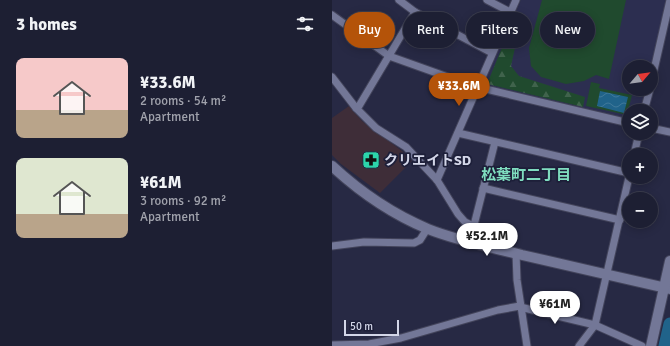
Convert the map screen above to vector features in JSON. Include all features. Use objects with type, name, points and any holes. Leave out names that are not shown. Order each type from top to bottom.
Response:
[{"type":"street","points":[[399,0],[414,12]]},
{"type":"street","points":[[487,0],[510,12],[516,0]]},
{"type":"street","points":[[656,60],[670,0]]},
{"type":"street","points":[[332,15],[389,56],[477,88],[622,121]]},
{"type":"street","points":[[356,108],[359,106],[403,31]]},
{"type":"street","points":[[458,35],[492,53]]},
{"type":"street","points":[[438,180],[494,48]]},
{"type":"street","points":[[332,77],[356,108],[376,128],[406,147],[438,180],[458,214],[465,222],[473,226]]},
{"type":"street","points":[[658,129],[670,132]]},
{"type":"street","points":[[458,133],[622,171]]},
{"type":"street","points":[[470,241],[494,142]]},
{"type":"street","points":[[332,166],[351,183],[373,199],[397,214],[427,228],[516,253],[667,289]]},
{"type":"street","points":[[579,346],[595,325],[628,184]]},
{"type":"street","points":[[483,188],[620,220]]},
{"type":"street","points":[[332,246],[364,242],[414,243],[420,240],[427,228]]},
{"type":"street","points":[[516,253],[516,273],[527,346]]},
{"type":"street","points":[[650,346],[667,289],[670,261]]},
{"type":"street","points":[[332,345],[368,344],[401,338],[498,310],[520,306],[595,325],[642,346],[667,289]]},
{"type":"shaded area","points":[[521,0],[667,0],[653,60],[622,60],[622,96],[644,96],[643,104],[622,104],[622,117],[484,87],[482,84],[499,48],[532,48],[532,12],[515,12]]},
{"type":"shaded area","points":[[349,106],[362,121],[402,151],[412,161],[380,193],[341,164],[332,155],[332,118]]},
{"type":"green space","points":[[542,0],[626,0],[609,79],[596,75],[584,81],[566,84],[541,77],[531,66],[529,48],[532,48],[532,37]]},
{"type":"green space","points":[[502,48],[515,48],[511,66],[519,76],[585,97],[583,107],[487,84]]},
{"type":"green space","points":[[591,82],[600,84],[599,88],[622,93],[622,96],[632,96],[630,104],[622,104],[622,114],[586,106]]},
{"type":"water","points":[[600,91],[628,97],[626,104],[622,104],[622,112],[597,106]]},
{"type":"waterway","points":[[665,346],[670,324]]},
{"type":"place","name":"クリエイトSD","points":[[371,160]]},
{"type":"district","name":"松葉町二丁目","points":[[526,175]]}]
